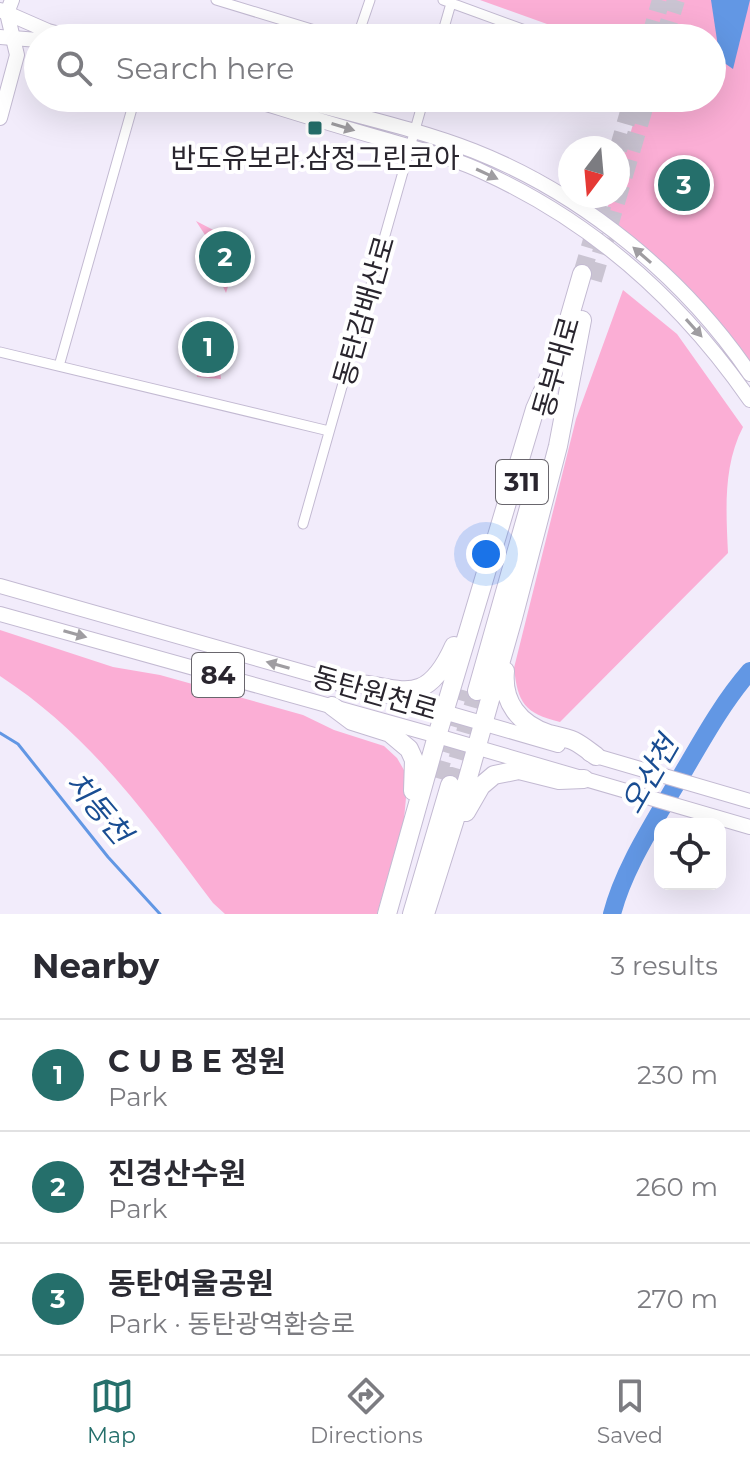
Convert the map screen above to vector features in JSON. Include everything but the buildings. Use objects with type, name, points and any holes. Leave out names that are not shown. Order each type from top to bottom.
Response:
[{"type":"highway","name":"동부대로","points":[[588,277],[582,320],[470,691],[558,357],[588,277]]},
{"type":"highway","points":[[425,914],[477,748],[513,618],[558,446],[582,320]]},
{"type":"highway","points":[[387,914],[535,409],[558,357]]},
{"type":"highway","points":[[339,682],[364,683],[396,691],[420,688],[443,672],[477,605]]},
{"type":"highway","points":[[513,618],[504,686],[510,705],[528,724],[574,741],[596,756]]},
{"type":"highway","points":[[332,706],[352,721],[390,733],[409,749],[414,760],[415,779],[410,802],[414,817]]},
{"type":"highway","points":[[453,826],[463,817],[481,786],[494,775],[519,770],[559,780],[584,779]]},
{"type":"highway","points":[[399,914],[444,781],[412,914]]},
{"type":"main road","points":[[0,118],[4,81],[17,55],[6,38],[4,5]]},
{"type":"main road","points":[[4,5],[36,24]]},
{"type":"main road","points":[[304,112],[476,152],[521,173],[588,212],[641,253],[678,288],[718,332],[750,374]]},
{"type":"main road","points":[[333,112],[413,139],[484,172],[542,203],[588,233],[665,296],[709,344],[750,400]]},
{"type":"main road","name":"동탄원천로","points":[[0,586],[750,801]]},
{"type":"main road","name":"동탄원천로","points":[[0,614],[750,827]]},
{"type":"street","points":[[216,0],[295,24]]},
{"type":"street","points":[[362,24],[370,0]]},
{"type":"street","points":[[444,24],[449,1],[510,24]]},
{"type":"street","points":[[59,366],[131,112]]},
{"type":"street","name":"동탄감배산로","points":[[303,524],[420,112]]},
{"type":"street","points":[[0,352],[329,431]]},
{"type":"shaded area","points":[[480,0],[750,0],[750,363],[719,324],[605,216],[607,208],[630,208],[630,136],[637,112],[726,112],[726,24],[547,24]]},
{"type":"shaded area","points":[[196,221],[229,238],[236,261],[226,293],[213,265],[216,252]]},
{"type":"shaded area","points":[[623,290],[677,334],[743,427],[729,473],[728,553],[560,722],[538,715],[525,705],[518,690],[514,668],[576,419]]},
{"type":"shaded area","points":[[191,321],[227,334],[219,361],[221,379],[197,377]]},
{"type":"shaded area","points":[[0,630],[113,667],[160,675],[303,715],[334,730],[384,746],[397,758],[408,777],[404,819],[377,914],[225,914],[91,752],[33,699],[0,676]]},
{"type":"water","points":[[711,0],[750,0],[733,69],[726,64],[726,24],[715,24]]},
{"type":"waterway","name":"오산천","points":[[612,914],[623,882],[646,835],[718,714],[750,671]]},
{"type":"waterway","name":"치동천","points":[[0,733],[18,744],[108,857],[160,914]]},
{"type":"tunnel","points":[[654,24],[661,0]]},
{"type":"tunnel","points":[[668,24],[676,0]]},
{"type":"tunnel","points":[[622,136],[629,112]]},
{"type":"tunnel","points":[[593,280],[643,112]]},
{"type":"tunnel","points":[[582,274],[601,208]]},
{"type":"tunnel","points":[[437,778],[463,690]]},
{"type":"tunnel","points":[[450,785],[477,691]]},
{"type":"place","name":"반도유보라.삼정그린코아","points":[[315,128]]},
{"type":"place","name":"동탄여울공원","points":[[684,185]]},
{"type":"place","name":"진경산수원","points":[[225,257]]},
{"type":"place","name":"C U B E 정원","points":[[208,347]]}]
